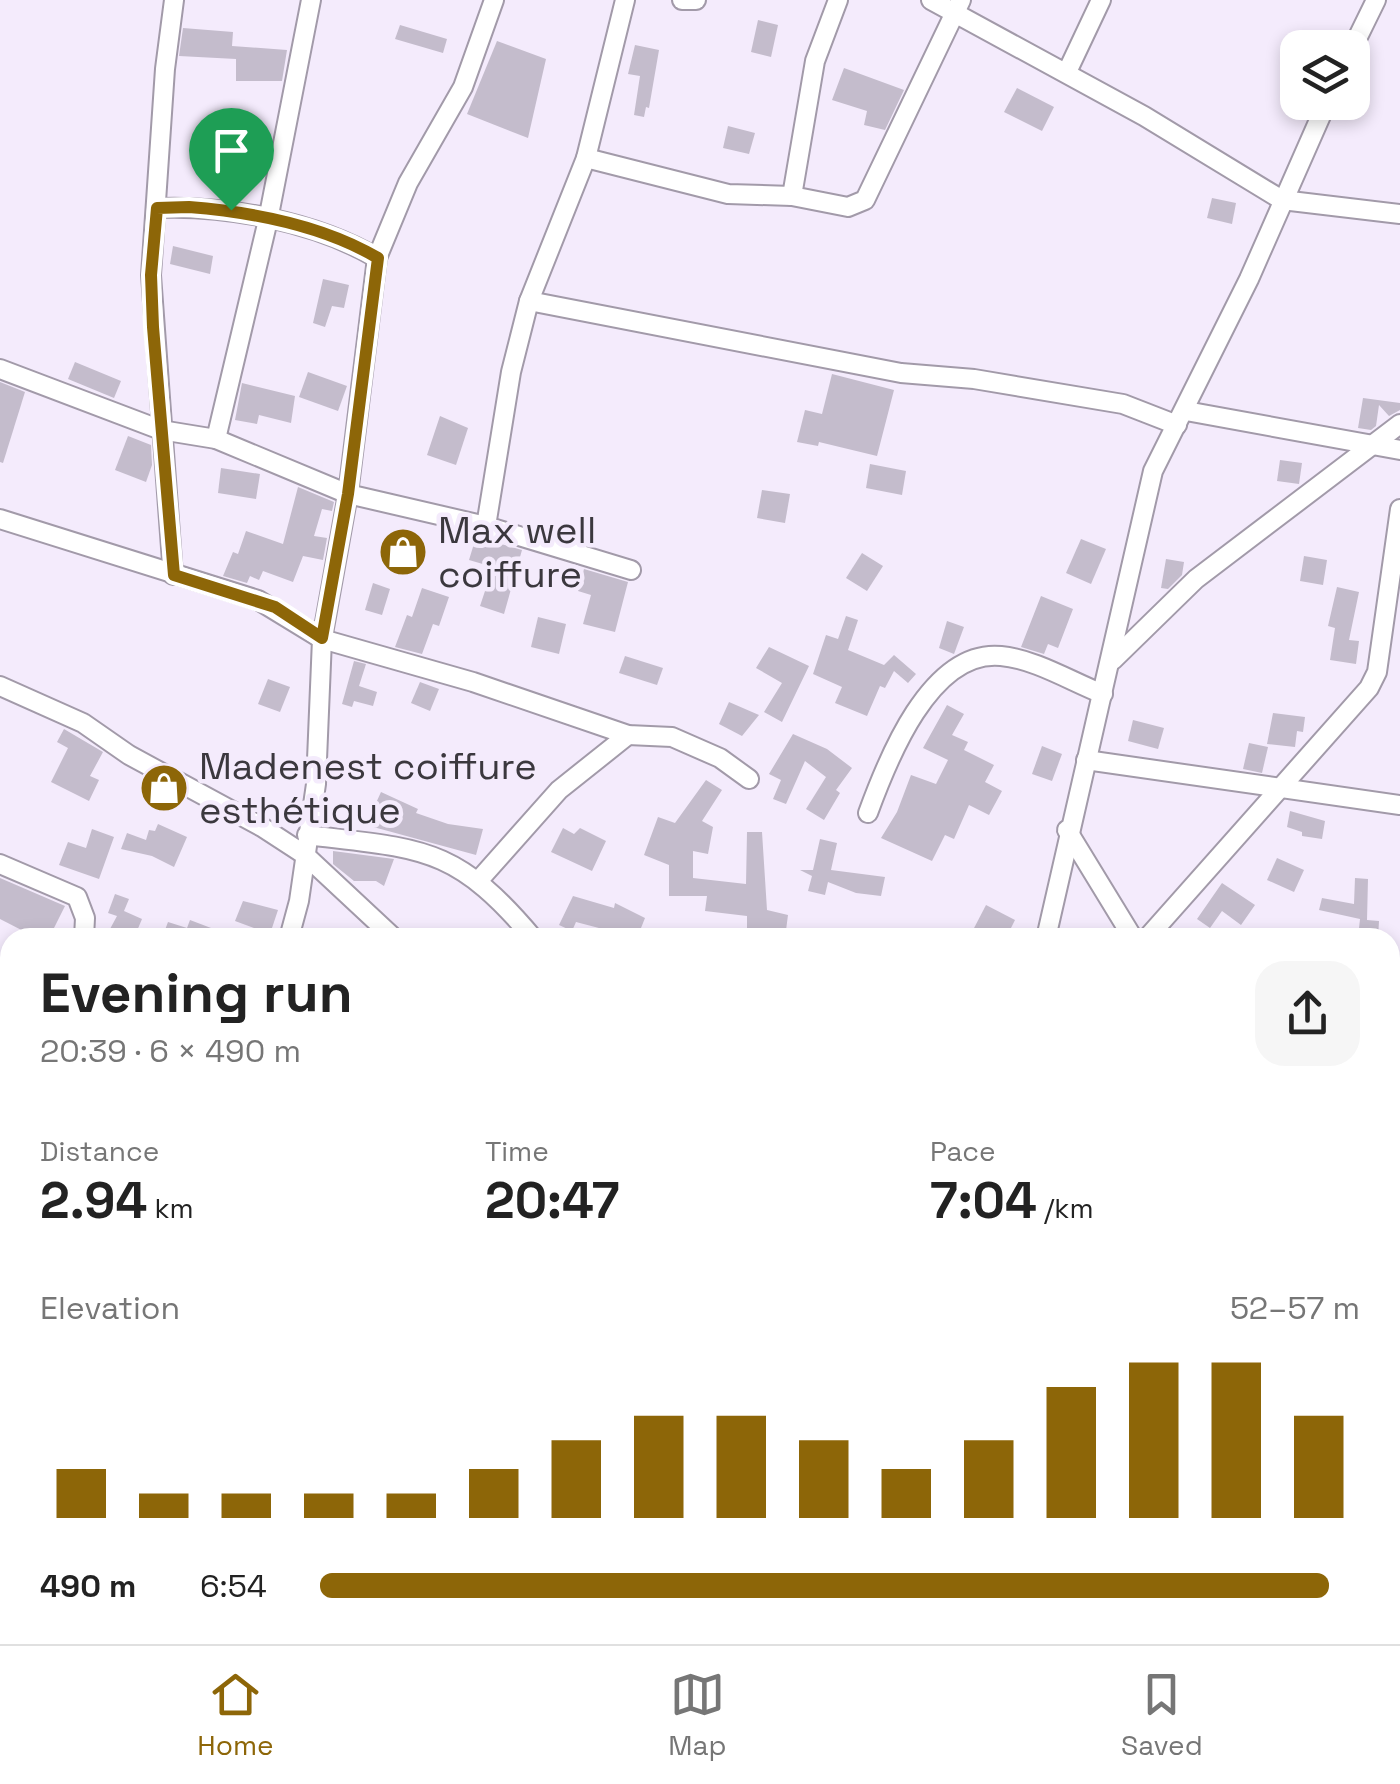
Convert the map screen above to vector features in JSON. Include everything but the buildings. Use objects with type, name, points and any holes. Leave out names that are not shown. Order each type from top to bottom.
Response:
[{"type":"street","points":[[174,0],[165,70],[151,275],[174,575]]},
{"type":"street","points":[[216,439],[268,220],[311,0]]},
{"type":"street","points":[[291,928],[318,765],[322,638],[348,494],[378,258],[408,183],[463,87],[494,0]]},
{"type":"street","points":[[486,526],[511,372],[529,302],[586,158],[626,0]]},
{"type":"street","points":[[682,0],[696,0]]},
{"type":"street","points":[[792,196],[815,61],[838,0]]},
{"type":"street","points":[[932,0],[958,7],[1282,200],[1400,214]]},
{"type":"street","points":[[1067,72],[1101,0]]},
{"type":"street","points":[[1361,30],[1375,1]]},
{"type":"street","points":[[586,158],[728,194],[792,196],[848,206],[865,200],[958,7]]},
{"type":"street","points":[[1048,928],[1067,830],[1112,660],[1154,471],[1319,120]]},
{"type":"street","points":[[157,208],[231,210],[350,242],[378,258]]},
{"type":"street","points":[[529,302],[901,374],[974,378],[1181,418],[1400,450]]},
{"type":"street","points":[[0,369],[161,430],[216,439],[348,494],[486,526],[631,570]]},
{"type":"street","points":[[1112,660],[1196,579],[1400,424]]},
{"type":"street","points":[[1155,928],[1360,700],[1377,672],[1400,508]]},
{"type":"street","points":[[0,519],[275,607],[322,638],[473,682],[628,735],[672,736],[720,758],[749,779]]},
{"type":"street","points":[[868,813],[916,709],[936,684],[964,666],[1005,656],[1103,694]]},
{"type":"street","points":[[0,686],[83,723],[129,755],[219,802],[305,856],[383,928]]},
{"type":"street","points":[[479,880],[559,790],[628,735]]},
{"type":"street","points":[[1086,760],[1400,805]]},
{"type":"street","points":[[1067,830],[1127,928]]},
{"type":"street","points":[[307,835],[418,850],[451,862],[479,880],[524,928]]},
{"type":"street","points":[[0,864],[77,898],[84,928]]},
{"type":"place","name":"Max well coiffure","points":[[403,552]]},
{"type":"place","name":"Madenest coiffure esthétique","points":[[164,788]]},
{"type":"route","points":[[157,208],[231,210],[350,242],[378,258],[348,494],[322,638],[275,607],[174,575],[153,327],[151,275],[157,208]]}]
